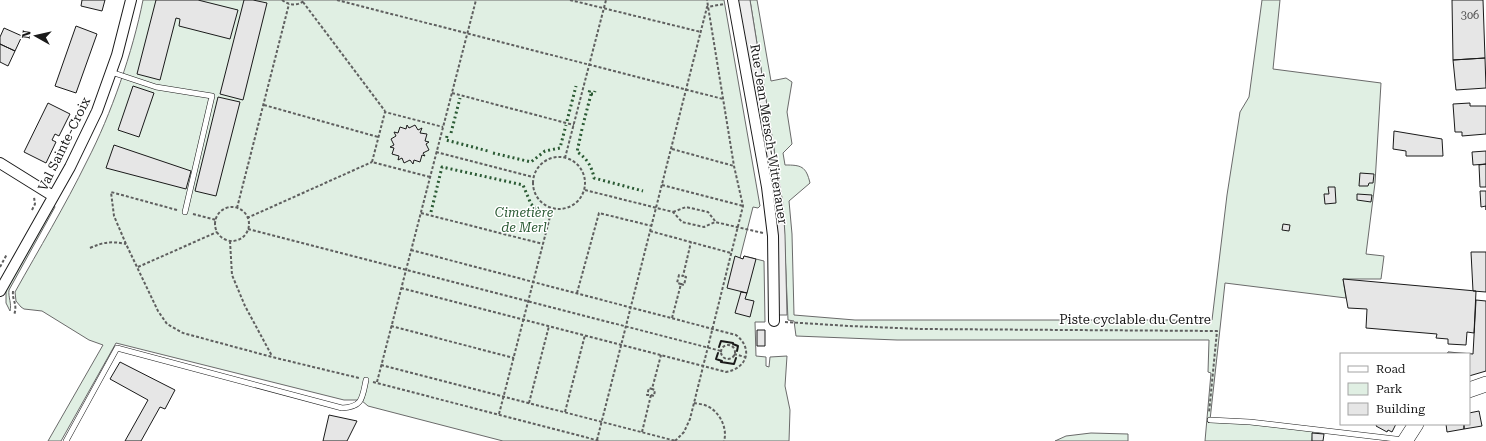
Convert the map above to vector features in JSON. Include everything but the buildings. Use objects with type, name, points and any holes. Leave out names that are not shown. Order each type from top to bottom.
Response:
[{"type":"main road","points":[[1470,390],[1486,384]]},
{"type":"main road","points":[[1470,390],[1486,390]]},
{"type":"main road","points":[[1405,441],[1415,425]]},
{"type":"street","name":"Val Sainte-Croix","points":[[1,288],[70,167],[97,111],[117,55],[131,0]]},
{"type":"street","name":"Rue Jean Mersch-Wittenauer","points":[[730,1],[768,187],[772,236],[774,320]]},
{"type":"street","points":[[0,163],[53,196]]},
{"type":"lane","points":[[111,72],[156,87],[212,96],[185,212]]},
{"type":"lane","points":[[66,441],[117,348],[342,408],[352,408],[361,400],[366,380]]},
{"type":"lane","points":[[1210,420],[1250,422],[1405,441]]},
{"type":"path","points":[[282,0],[294,5],[304,1],[385,112],[443,127]]},
{"type":"path","points":[[337,0],[723,99]]},
{"type":"path","points":[[376,383],[476,0]]},
{"type":"path","points":[[570,0],[701,32]]},
{"type":"path","points":[[566,158],[606,0]]},
{"type":"path","points":[[381,365],[676,441],[684,432],[690,419],[743,206],[734,166],[707,0]]},
{"type":"path","points":[[708,7],[730,1]]},
{"type":"path","points":[[237,208],[289,4]]},
{"type":"path","points":[[216,220],[111,192],[114,216],[158,311],[167,324],[183,333],[598,441],[621,344],[708,7]]},
{"type":"path","points":[[452,93],[574,125]]},
{"type":"path","points":[[263,105],[378,137]]},
{"type":"path","points":[[372,162],[385,112]]},
{"type":"path","points":[[671,149],[734,166]]},
{"type":"path","points":[[436,152],[534,177]]},
{"type":"path","points":[[553,158],[566,158],[580,166],[586,181],[585,190],[582,197],[576,204],[569,208],[560,210],[552,209],[545,206],[536,196],[533,185],[534,177],[537,169],[542,163],[553,158]]},
{"type":"path","points":[[247,218],[372,162],[430,177]]},
{"type":"path","points":[[29,215],[35,204],[34,197],[29,193],[35,185]]},
{"type":"path","points":[[662,185],[743,206]]},
{"type":"path","points":[[585,190],[673,212],[686,207],[708,212],[715,222]]},
{"type":"path","points":[[237,208],[247,218],[248,229],[239,240],[230,241],[224,239],[217,232],[216,220],[218,215],[226,209],[237,208]]},
{"type":"path","points":[[499,414],[552,209]]},
{"type":"path","points":[[673,212],[682,222],[704,227],[715,222],[772,236]]},
{"type":"path","points":[[421,213],[543,244]]},
{"type":"path","points":[[577,293],[598,213],[652,226]]},
{"type":"path","points":[[248,229],[721,351]]},
{"type":"path","points":[[650,231],[731,253]]},
{"type":"path","points":[[138,268],[217,232]]},
{"type":"path","points":[[90,248],[101,243],[114,241],[126,244]]},
{"type":"path","points":[[230,241],[232,275],[245,306],[272,357]]},
{"type":"path","points":[[681,284],[677,283],[679,275],[682,276],[691,242]]},
{"type":"path","points":[[401,288],[726,372],[734,370],[740,366],[745,357],[745,346],[742,339],[736,335],[411,250]]},
{"type":"path","points":[[0,267],[7,254]]},
{"type":"path","points":[[672,318],[681,284],[684,285],[686,277],[682,276]]},
{"type":"path","name":"Piste cyclable du Centre","points":[[791,322],[921,329],[1217,331],[1209,413],[1210,420]]},
{"type":"path","points":[[391,326],[514,358]]},
{"type":"path","points":[[529,403],[549,326]]},
{"type":"path","points":[[565,412],[585,335]]},
{"type":"path","points":[[724,346],[729,346],[734,349],[734,354],[731,358],[726,359],[722,356],[721,351],[724,346]]},
{"type":"path","points":[[734,354],[745,357]]},
{"type":"path","points":[[642,432],[651,396],[647,395],[649,388],[652,389],[661,355]]},
{"type":"path","points":[[694,403],[707,406],[717,414],[724,425],[724,441]]},
{"type":"green space","name":"Cimetière de Merl","points":[[143,0],[724,0],[760,206],[758,208],[753,207],[740,258],[743,259],[744,256],[764,261],[765,322],[755,322],[756,356],[766,357],[766,366],[769,367],[770,357],[787,356],[785,386],[790,410],[789,441],[503,441],[368,406],[361,400],[344,400],[116,343],[61,441],[48,441],[103,345],[89,340],[42,311],[24,309],[16,301],[15,292],[70,194],[96,143],[113,103],[127,61],[139,20]]},
{"type":"green space","points":[[750,0],[757,0],[771,81],[786,78],[792,82],[787,112],[792,144],[783,153],[785,165],[799,166],[805,170],[810,183],[789,201],[792,234],[794,315],[855,320],[1212,320],[1227,195],[1240,112],[1249,97],[1262,0],[1280,0],[1273,69],[1381,83],[1375,183],[1366,254],[1384,256],[1381,279],[1343,279],[1346,298],[1225,283],[1210,420],[1313,429],[1312,441],[1205,441],[1211,373],[1208,372],[1209,340],[897,340],[796,336],[794,321],[788,320],[783,205]]},
{"type":"green space","points":[[54,205],[55,207],[9,290],[11,306],[10,311],[6,303],[6,289]]},
{"type":"green space","points":[[1091,433],[1128,434],[1128,441],[1055,441],[1066,436]]},
{"type":"shaded area","points":[[733,0],[750,0],[783,205],[787,315],[774,315],[773,236]]},
{"type":"hedge","points":[[567,121],[576,86]]},
{"type":"hedge","points":[[583,125],[591,94],[589,93],[590,89]]},
{"type":"hedge","points":[[591,94],[594,94],[595,91]]},
{"type":"hedge","points":[[451,133],[460,98]]},
{"type":"hedge","points":[[493,153],[531,162],[545,151],[560,148],[566,125]]},
{"type":"hedge","points":[[582,129],[577,152],[584,157],[588,163],[594,178],[643,191]]},
{"type":"hedge","points":[[447,136],[446,140],[488,151]]},
{"type":"hedge","points":[[431,212],[442,167],[523,185],[531,204],[542,214]]},
{"type":"wall","points":[[719,347],[721,341],[733,343],[738,346],[737,351]]},
{"type":"wall","points":[[718,353],[716,359],[722,361],[721,362],[734,364],[736,358]]}]
